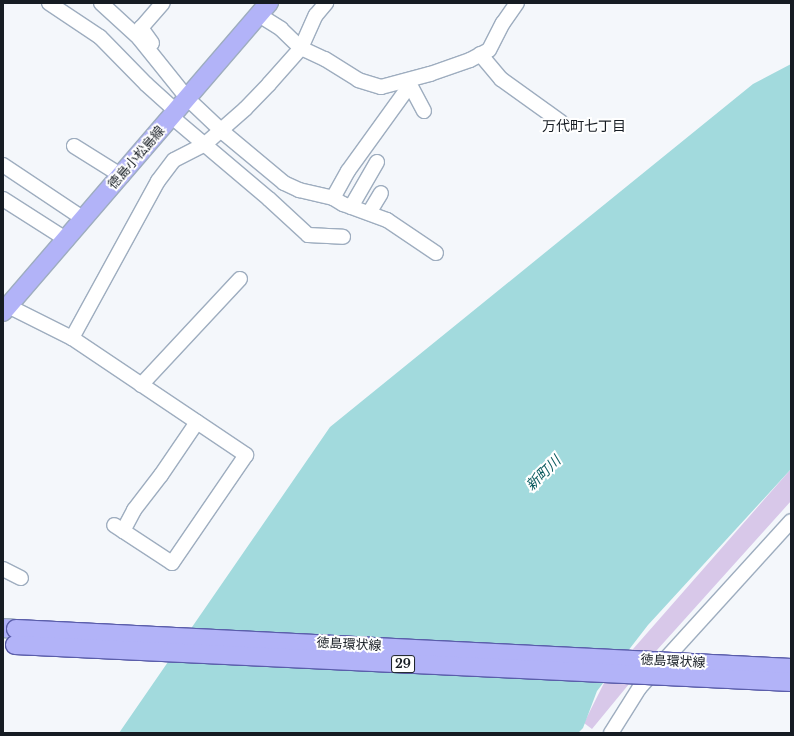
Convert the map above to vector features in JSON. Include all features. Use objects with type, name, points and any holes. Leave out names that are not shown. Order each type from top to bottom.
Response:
[{"type":"main road","name":"徳島小松島線","points":[[6,309],[122,176],[264,9]]},
{"type":"main road","name":"徳島環状線","points":[[3,628],[791,668]]},
{"type":"main road","name":"徳島環状線","points":[[3,645],[791,683]]},
{"type":"street","points":[[49,3],[100,37],[146,84],[183,104],[222,130],[284,183],[299,190],[333,198],[386,220],[436,253]]},
{"type":"street","points":[[101,3],[139,38],[183,104],[204,145],[269,199],[308,235],[343,237]]},
{"type":"street","points":[[72,338],[158,181],[174,160],[204,145],[222,130],[269,84],[301,48],[316,15],[326,3]]},
{"type":"street","points":[[264,9],[281,29],[301,48],[325,59],[358,80],[381,88],[409,83],[489,50],[503,23],[517,3]]},
{"type":"street","points":[[160,4],[141,28],[173,71],[183,104]]},
{"type":"street","points":[[480,54],[501,79],[561,122]]},
{"type":"street","points":[[409,83],[424,111]]},
{"type":"street","points":[[333,198],[348,171],[409,83]]},
{"type":"street","points":[[74,146],[122,176]]},
{"type":"street","points":[[352,207],[377,162]]},
{"type":"street","points":[[3,165],[84,219]]},
{"type":"street","points":[[269,199],[284,183]]},
{"type":"street","points":[[368,213],[381,193]]},
{"type":"street","points":[[3,199],[66,240]]},
{"type":"street","points":[[141,385],[240,280]]},
{"type":"street","points":[[6,309],[72,338],[141,385],[197,422],[246,455],[172,563],[118,528],[162,475],[197,422]]},
{"type":"street","points":[[611,733],[640,687],[788,528]]},
{"type":"street","points":[[3,569],[22,578]]},
{"type":"street","points":[[660,665],[754,660],[791,660]]},
{"type":"street","points":[[679,665],[754,682],[791,683]]},
{"type":"shaded area","points":[[791,469],[791,501],[657,650],[592,729],[584,723],[605,681]]},
{"type":"water","name":"新町川","points":[[791,64],[791,469],[648,625],[597,691],[583,728],[578,733],[119,733],[330,427],[753,84]]},
{"type":"district","name":"万代町七丁目","points":[[584,126]]}]
